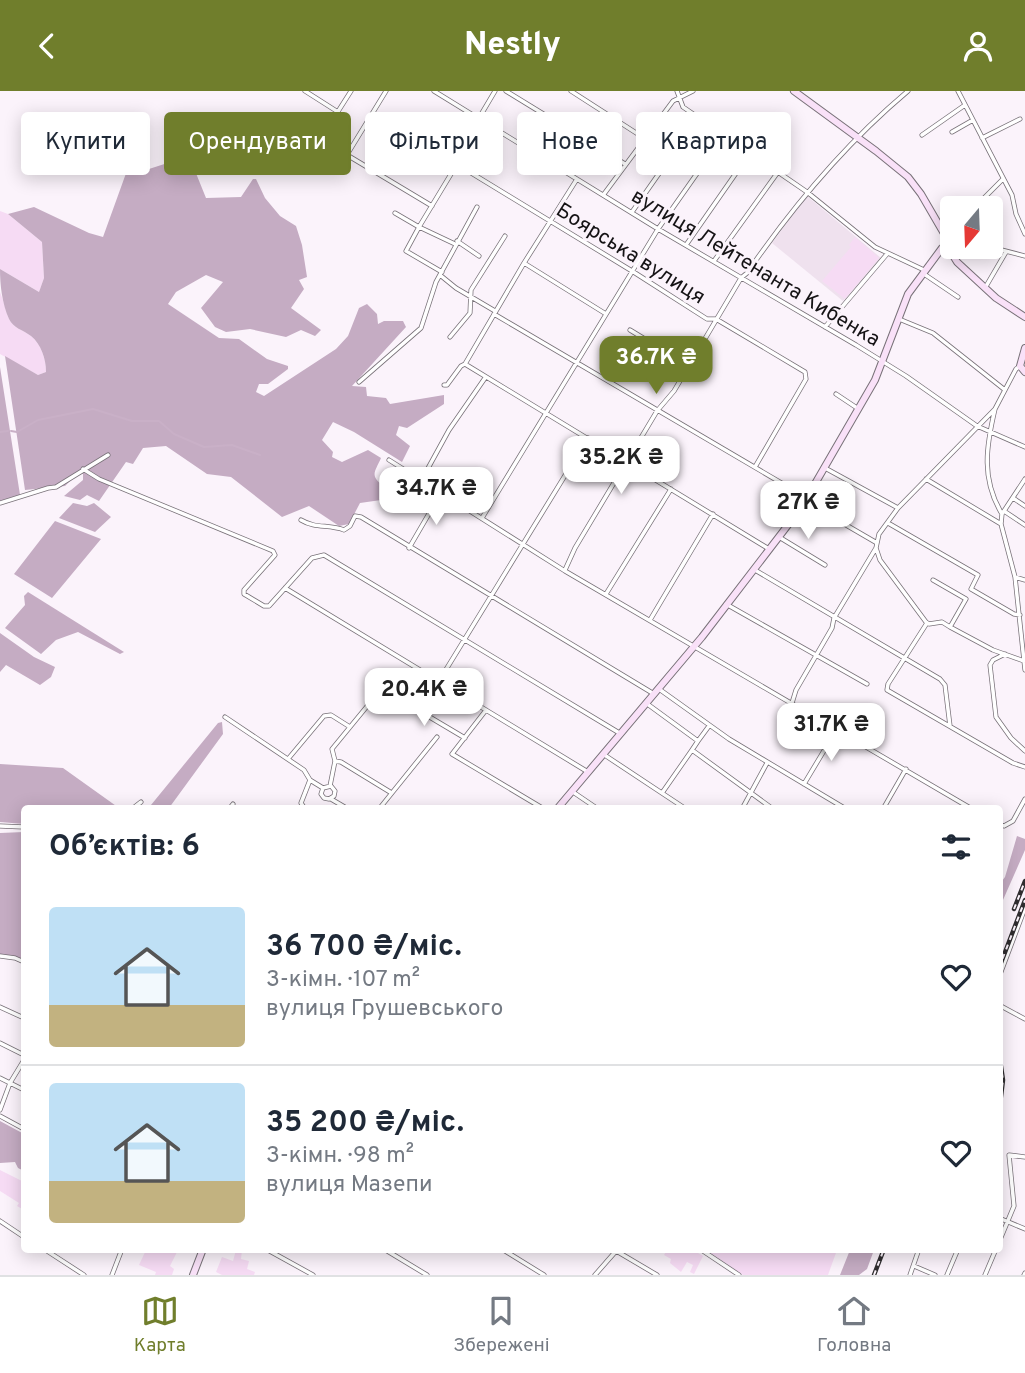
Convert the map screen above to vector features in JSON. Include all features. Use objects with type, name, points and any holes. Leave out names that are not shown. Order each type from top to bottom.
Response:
[{"type":"street","points":[[305,91],[338,112],[351,91]]},
{"type":"street","points":[[374,112],[386,91]]},
{"type":"street","name":"вулиця Лейтенанта Кибенка","points":[[434,91],[468,112]]},
{"type":"street","points":[[485,112],[495,91]]},
{"type":"street","points":[[506,91],[625,164]]},
{"type":"street","points":[[571,91],[636,133]]},
{"type":"street","points":[[677,91],[683,107],[690,112]]},
{"type":"street","points":[[664,112],[673,101],[693,91]]},
{"type":"street","points":[[565,571],[575,548],[657,411],[674,391],[741,278],[807,192],[856,137],[908,91]]},
{"type":"street","points":[[958,91],[1012,195],[1016,214],[1025,234]]},
{"type":"street","points":[[799,93],[908,177],[940,226]]},
{"type":"street","points":[[922,135],[965,105]]},
{"type":"street","points":[[982,138],[1020,119]]},
{"type":"street","points":[[952,132],[973,120]]},
{"type":"street","points":[[365,127],[346,157],[365,168]]},
{"type":"street","name":"вулиця Лейтенанта Кибенка","points":[[503,134],[658,229],[884,362],[977,426],[1025,447]]},
{"type":"street","points":[[604,194],[636,149]]},
{"type":"street","points":[[378,175],[432,206]]},
{"type":"street","points":[[450,175],[407,251],[495,312],[807,498]]},
{"type":"street","name":"Боярська вулиця","points":[[476,175],[707,319],[716,319],[803,370],[806,376],[755,467]]},
{"type":"street","points":[[632,212],[658,175]]},
{"type":"street","points":[[482,518],[658,229],[696,175]]},
{"type":"street","points":[[686,245],[735,175]]},
{"type":"street","points":[[714,261],[776,175]]},
{"type":"street","points":[[782,175],[860,236],[923,271],[958,297]]},
{"type":"street","points":[[444,385],[447,385],[465,364],[577,179]]},
{"type":"street","points":[[986,196],[1003,179]]},
{"type":"street","points":[[359,381],[421,328],[441,274],[477,207]]},
{"type":"street","points":[[395,213],[479,256]]},
{"type":"street","points":[[450,337],[470,313],[471,290],[505,236]]},
{"type":"street","points":[[560,805],[694,646],[801,508],[884,362],[897,318],[908,294],[940,250]]},
{"type":"street","points":[[1003,251],[1025,256]]},
{"type":"street","points":[[985,288],[1006,252]]},
{"type":"street","points":[[825,327],[887,253]]},
{"type":"street","points":[[955,259],[1002,303],[1025,317]]},
{"type":"street","points":[[524,263],[606,314]]},
{"type":"street","points":[[897,318],[933,333],[1005,390]]},
{"type":"street","points":[[630,330],[689,366]]},
{"type":"street","points":[[1025,348],[1020,366],[995,409],[988,448],[988,484],[991,495],[1003,513],[1025,525]]},
{"type":"street","points":[[465,364],[769,549]]},
{"type":"street","points":[[1020,366],[1025,372]]},
{"type":"street","points":[[421,481],[449,430],[485,378]]},
{"type":"street","points":[[836,394],[859,409]]},
{"type":"street","points":[[792,703],[796,689],[832,628],[834,618],[876,545],[879,534],[898,508],[995,409]]},
{"type":"street","points":[[439,681],[588,438]]},
{"type":"street","points":[[0,503],[56,488],[108,455]]},
{"type":"street","points":[[389,460],[565,571],[965,805]]},
{"type":"street","points":[[825,468],[898,508]]},
{"type":"street","points":[[83,469],[99,479],[273,551],[275,555],[244,590],[244,594],[251,599],[269,606],[312,558],[317,555],[332,558],[621,734]]},
{"type":"street","points":[[926,479],[1001,524]]},
{"type":"street","points":[[1025,479],[1003,513],[1001,524],[1015,577],[1025,670]]},
{"type":"street","points":[[606,594],[671,489]]},
{"type":"street","points":[[409,548],[441,493]]},
{"type":"street","points":[[1013,498],[1025,506]]},
{"type":"street","points":[[801,508],[809,513],[822,511],[876,545],[880,560],[927,623]]},
{"type":"street","points":[[650,620],[713,514]]},
{"type":"street","points":[[301,520],[312,526],[334,526],[344,530],[350,526],[355,516],[656,692],[767,763],[839,805]]},
{"type":"street","points":[[887,523],[978,575],[950,627]]},
{"type":"street","points":[[778,537],[825,565]]},
{"type":"street","points":[[753,569],[943,682],[950,726]]},
{"type":"street","points":[[1015,577],[1025,580]]},
{"type":"street","points":[[933,580],[966,599]]},
{"type":"street","points":[[284,588],[588,772]]},
{"type":"street","points":[[971,589],[1020,615]]},
{"type":"street","points":[[726,604],[867,684]]},
{"type":"street","points":[[927,623],[942,622],[975,642],[1024,661]]},
{"type":"street","points":[[927,623],[887,689],[1013,763],[1025,767]]},
{"type":"street","points":[[1005,655],[990,664],[994,712],[1004,730],[1025,751]]},
{"type":"street","points":[[396,697],[465,738]]},
{"type":"street","points":[[330,786],[335,761],[332,749],[373,699]]},
{"type":"street","points":[[646,703],[698,741]]},
{"type":"street","points":[[486,710],[452,754],[537,805]]},
{"type":"street","points":[[288,759],[324,716],[331,715],[349,727]]},
{"type":"street","points":[[225,717],[304,770],[310,780],[323,788],[330,786]]},
{"type":"street","points":[[662,793],[709,725]]},
{"type":"street","points":[[804,784],[837,729]]},
{"type":"street","points":[[382,805],[438,737]]},
{"type":"street","points":[[692,750],[767,805]]},
{"type":"street","points":[[603,754],[679,805]]},
{"type":"street","points":[[335,761],[341,762],[391,793]]},
{"type":"street","points":[[745,805],[767,763]]},
{"type":"street","points":[[885,805],[906,769]]},
{"type":"street","points":[[301,803],[310,780]]},
{"type":"street","points":[[330,786],[335,791],[331,799]]},
{"type":"street","points":[[323,788],[323,797],[341,805]]},
{"type":"street","points":[[571,791],[592,805]]},
{"type":"street","points":[[1003,825],[1013,821],[1025,799]]},
{"type":"street","points":[[137,805],[141,802]]},
{"type":"street","points":[[0,826],[21,827]]},
{"type":"street","points":[[1003,966],[1025,908]]},
{"type":"street","points":[[0,956],[21,961]]},
{"type":"street","points":[[0,1007],[21,1017]]},
{"type":"street","points":[[1003,1007],[1025,1019]]},
{"type":"street","points":[[0,1043],[21,1055]]},
{"type":"street","points":[[0,1110],[21,1063]]},
{"type":"street","points":[[0,1077],[21,1088]]},
{"type":"street","points":[[0,1116],[21,1127]]},
{"type":"street","points":[[1003,1233],[1014,1206],[1009,1155],[1025,1157]]},
{"type":"street","points":[[1003,1220],[1025,1229]]},
{"type":"street","points":[[0,1221],[21,1235]]},
{"type":"street","points":[[50,1253],[84,1275]]},
{"type":"street","points":[[111,1275],[120,1253]]},
{"type":"street","points":[[193,1275],[201,1253]]},
{"type":"street","points":[[273,1253],[313,1275]]},
{"type":"street","points":[[395,1253],[427,1275]]},
{"type":"street","points":[[508,1253],[544,1275]]},
{"type":"street","points":[[595,1275],[613,1253]]},
{"type":"street","points":[[620,1253],[657,1275]]},
{"type":"street","points":[[706,1253],[739,1275]]},
{"type":"street","points":[[910,1275],[918,1253]]},
{"type":"street","points":[[947,1275],[956,1253]]},
{"type":"street","points":[[985,1275],[994,1253]]},
{"type":"street","points":[[914,1266],[935,1275]]},
{"type":"shaded area","points":[[164,164],[164,175],[197,175],[206,198],[241,197],[253,179],[256,179],[265,198],[280,216],[296,226],[307,277],[299,280],[304,289],[291,308],[321,330],[315,336],[301,330],[286,337],[250,329],[226,332],[215,327],[201,308],[223,282],[206,275],[176,292],[168,304],[219,338],[239,339],[267,359],[288,366],[288,369],[268,384],[259,384],[256,392],[264,396],[336,349],[348,336],[359,308],[367,304],[377,314],[378,324],[384,321],[403,321],[406,327],[352,386],[366,387],[367,396],[386,398],[390,404],[444,395],[444,404],[407,428],[399,426],[396,435],[410,446],[402,462],[333,422],[322,440],[333,452],[332,457],[342,462],[368,450],[381,458],[375,473],[376,479],[384,486],[411,483],[420,489],[419,503],[406,508],[388,499],[360,503],[349,524],[339,526],[309,506],[282,517],[231,477],[207,474],[166,446],[143,448],[133,464],[126,462],[99,501],[87,495],[80,500],[64,496],[83,480],[83,474],[78,473],[65,486],[25,490],[5,356],[38,375],[46,372],[46,367],[38,343],[9,319],[2,294],[0,269],[39,292],[44,278],[42,242],[8,214],[34,207],[103,237],[125,175],[150,175],[150,169]]},
{"type":"shaded area","points":[[807,196],[881,258],[843,301],[772,243]]},
{"type":"shaded area","points":[[0,211],[8,214],[42,242],[44,278],[39,292],[0,269]]},
{"type":"shaded area","points":[[855,237],[879,258],[845,299],[822,281],[851,247],[849,245]]},
{"type":"shaded area","points":[[0,292],[11,322],[35,339],[40,347],[46,372],[38,375],[0,354]]},
{"type":"shaded area","points":[[0,367],[20,495],[0,501]]},
{"type":"shaded area","points":[[73,503],[87,506],[94,503],[111,517],[95,532],[59,518]]},
{"type":"shaded area","points":[[55,521],[101,539],[52,598],[14,574]]},
{"type":"shaded area","points":[[28,592],[124,652],[120,654],[78,632],[56,640],[41,654],[5,628],[25,605],[24,596]]},
{"type":"shaded area","points":[[0,633],[34,657],[55,667],[51,677],[40,685],[6,665],[0,672]]},
{"type":"shaded area","points":[[222,722],[223,734],[171,805],[151,805],[218,723]]},
{"type":"shaded area","points":[[0,764],[63,768],[115,805],[21,805],[21,824],[0,822]]},
{"type":"shaded area","points":[[21,832],[21,963],[9,956],[0,955],[0,833]]},
{"type":"shaded area","points":[[1017,836],[1025,839],[1025,850],[1003,900],[1003,880]]},
{"type":"shaded area","points":[[0,1121],[21,1132],[21,1170],[15,1162],[0,1163]]},
{"type":"shaded area","points":[[0,1170],[21,1180],[21,1208],[17,1206],[19,1203],[0,1191]]},
{"type":"shaded area","points":[[145,1253],[176,1253],[170,1266],[174,1269],[172,1275],[155,1275],[156,1272],[139,1265]]},
{"type":"shaded area","points":[[235,1253],[242,1253],[241,1259],[249,1261],[247,1269],[255,1272],[254,1275],[222,1275],[216,1272],[222,1257],[233,1261]]},
{"type":"shaded area","points":[[698,1253],[703,1256],[694,1274],[690,1272],[693,1265],[687,1262],[681,1272],[670,1263],[671,1259],[664,1255]]},
{"type":"shaded area","points":[[710,1253],[836,1253],[828,1275],[743,1275]]},
{"type":"shaded area","points":[[849,1253],[873,1253],[867,1269],[859,1275],[840,1275]]},
{"type":"waterway","points":[[11,431],[17,432],[38,420],[93,409],[132,421],[159,421],[174,434],[204,447],[232,445],[260,455]]},
{"type":"waterway","points":[[0,432],[8,431]]},
{"type":"railway","points":[[1014,909],[1025,881]]},
{"type":"railway","points":[[1003,958],[1025,900]]},
{"type":"railway","points":[[874,1275],[882,1253]]}]
